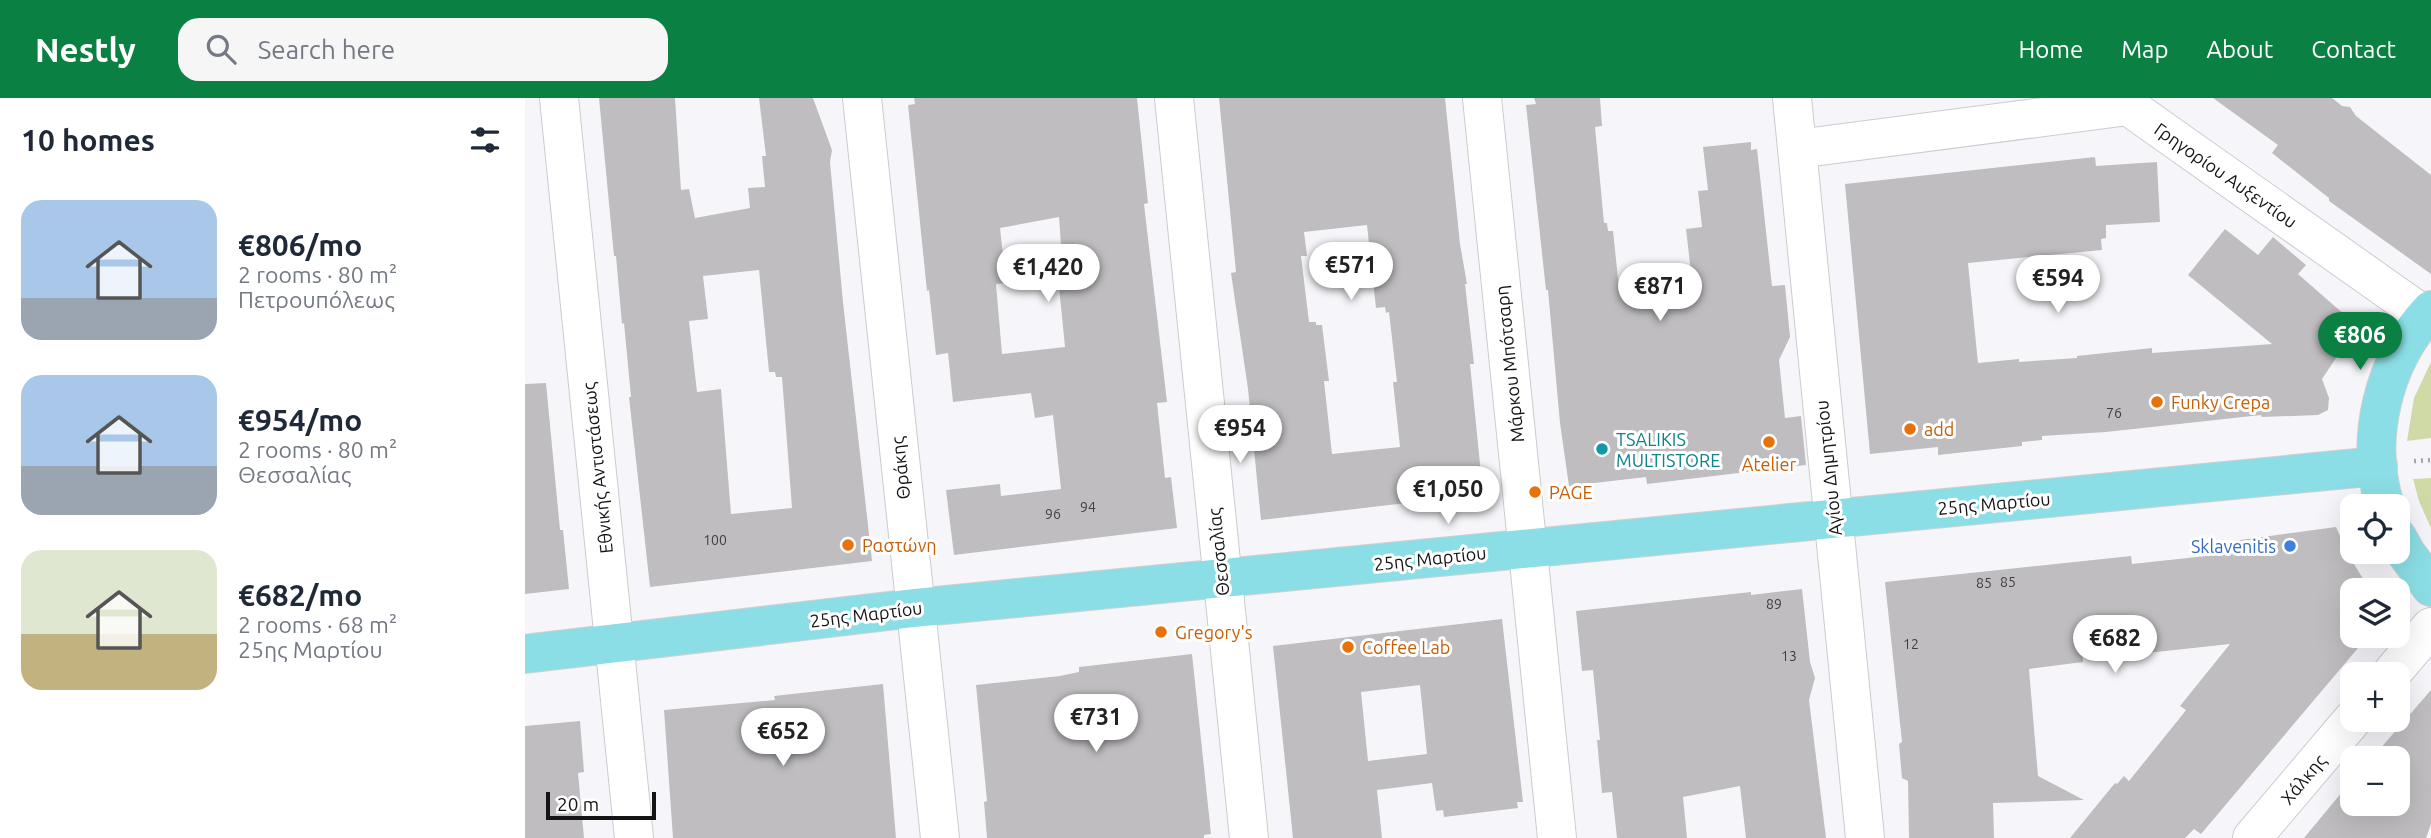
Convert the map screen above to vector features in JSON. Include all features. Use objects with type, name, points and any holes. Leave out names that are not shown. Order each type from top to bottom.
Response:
[{"type":"main road","points":[[2383,494],[2377,438],[2385,390],[2404,345],[2428,313]]},
{"type":"main road","name":"25ης Μαρτίου","points":[[525,654],[914,608],[2378,466]]},
{"type":"main road","points":[[2410,558],[2431,586]]},
{"type":"street","name":"Εθνικής Αντιστάσεως","points":[[559,98],[633,838]]},
{"type":"street","name":"Θράκης","points":[[862,98],[940,838]]},
{"type":"street","name":"Θεσσαλίας","points":[[1174,98],[1249,838]]},
{"type":"street","name":"Μάρκου Μπότσαρη","points":[[1482,98],[1557,838]]},
{"type":"street","name":"Αγίου Δημητρίου","points":[[1792,98],[1865,838]]},
{"type":"street","name":"Γρηγορίου Αυξεντίου","points":[[1797,149],[2128,102],[2428,313]]},
{"type":"street","points":[[2401,662],[2431,627]]},
{"type":"street","name":"Χάλκης","points":[[2252,838],[2342,732]]},
{"type":"green space","points":[[2431,362],[2431,438],[2407,441],[2414,398]]},
{"type":"green space","points":[[2431,478],[2431,528],[2413,479]]},
{"type":"building","points":[[599,98],[675,98],[681,190],[689,189],[695,218],[750,208],[748,188],[765,187],[762,156],[766,156],[759,98],[813,98],[832,150],[830,162],[843,302],[872,561],[650,587],[629,397],[624,323],[622,324]],"holes":[[[759,270],[769,372],[775,372],[776,377],[782,377],[792,508],[731,514],[721,389],[697,392],[689,321],[708,319],[703,276]]]},
{"type":"building","points":[[914,98],[1137,98],[1148,203],[1144,204],[1167,402],[1157,403],[1165,478],[1171,477],[1177,528],[954,555],[946,490],[1000,484],[1001,496],[1061,489],[1053,415],[1035,418],[1031,393],[953,402],[948,353],[936,355],[929,290],[927,291],[908,105],[915,104]],"holes":[[[1059,217],[1064,286],[1059,287],[1065,347],[1002,354],[996,284],[1006,283],[1000,228]]]},
{"type":"building","points":[[1219,98],[1445,98],[1460,244],[1467,284],[1474,364],[1470,364],[1483,494],[1261,520],[1248,389],[1231,273],[1236,272]],"holes":[[[1367,225],[1376,308],[1385,307],[1386,313],[1389,312],[1397,382],[1393,382],[1400,447],[1332,454],[1324,381],[1329,381],[1322,325],[1309,322],[1301,256],[1307,256],[1304,232]]]},
{"type":"building","points":[[1534,98],[1600,98],[1602,126],[1595,127],[1604,223],[1607,223],[1608,231],[1613,231],[1619,288],[1692,281],[1686,229],[1702,227],[1698,191],[1708,190],[1703,147],[1751,142],[1751,150],[1757,149],[1772,286],[1785,285],[1790,337],[1779,360],[1785,418],[1801,416],[1806,465],[1647,484],[1646,477],[1569,486],[1526,105],[1536,104]]},
{"type":"building","points":[[2213,98],[2332,98],[2342,106],[2350,107],[2356,116],[2431,175],[2431,274],[2329,201],[2329,198],[2272,153],[2278,145]]},
{"type":"building","points":[[2095,157],[2096,166],[2157,162],[2160,222],[2106,225],[2106,238],[2101,239],[2102,250],[1968,263],[1978,363],[2077,358],[2152,348],[2152,353],[2272,344],[2188,275],[2225,229],[2258,255],[2273,237],[2306,265],[2298,274],[2354,323],[2350,328],[2354,331],[2322,379],[2329,398],[2328,410],[2318,415],[2261,415],[2106,432],[2042,436],[2042,440],[2022,442],[2022,446],[1938,455],[1938,447],[1870,454],[1845,184]]},
{"type":"building","points":[[546,383],[560,530],[563,530],[569,589],[525,594],[525,384]]},
{"type":"building","points":[[2336,527],[2340,536],[2340,564],[2354,564],[2363,578],[2340,578],[2340,648],[2358,648],[2346,662],[2340,662],[2340,669],[2201,834],[2194,829],[2185,838],[2070,838],[2115,783],[2124,776],[2129,781],[2186,710],[2180,706],[2230,644],[2147,653],[2145,633],[2081,640],[2083,662],[2029,669],[2038,776],[2084,800],[1993,803],[1994,838],[1909,838],[1908,781],[1902,778],[1899,744],[1902,742],[1885,582],[2131,556],[2132,564],[2206,556],[2203,545]]},
{"type":"building","points":[[1802,589],[1810,662],[1815,678],[1809,700],[1826,838],[1746,838],[1740,786],[1683,797],[1687,838],[1617,838],[1612,792],[1602,793],[1593,670],[1582,671],[1576,611]]},
{"type":"building","points":[[1502,619],[1523,802],[1517,802],[1518,808],[1444,817],[1443,810],[1436,811],[1432,783],[1377,790],[1382,838],[1293,838],[1273,646]],"holes":[[[1420,685],[1427,754],[1368,761],[1361,692]]]},
{"type":"building","points":[[1192,654],[1211,834],[1204,835],[1204,838],[987,838],[984,802],[987,801],[976,685],[1060,676],[1079,672],[1079,667]]},
{"type":"building","points":[[883,684],[896,838],[673,838],[664,710],[775,700],[774,696]]},
{"type":"building","points":[[2431,690],[2431,824],[2426,838],[2304,838],[2340,794],[2340,816],[2410,816],[2410,746],[2382,746],[2395,732],[2410,732],[2410,714]]},
{"type":"building","points":[[580,721],[584,772],[578,773],[584,838],[525,838],[525,726]]},
{"type":"place","name":"Funky Crepa","points":[[2157,402]]},
{"type":"place","name":"add","points":[[1910,429]]},
{"type":"place","name":"Atelier","points":[[1769,442]]},
{"type":"place","name":"TSALIKIS MULTISTORE","points":[[1602,449]]},
{"type":"place","name":"PAGE","points":[[1535,492]]},
{"type":"place","name":"Ραστώνη","points":[[848,545]]},
{"type":"place","name":"Sklavenitis","points":[[2290,546]]},
{"type":"place","name":"Gregory's","points":[[1161,632]]},
{"type":"place","name":"Coffee Lab","points":[[1348,647]]}]
